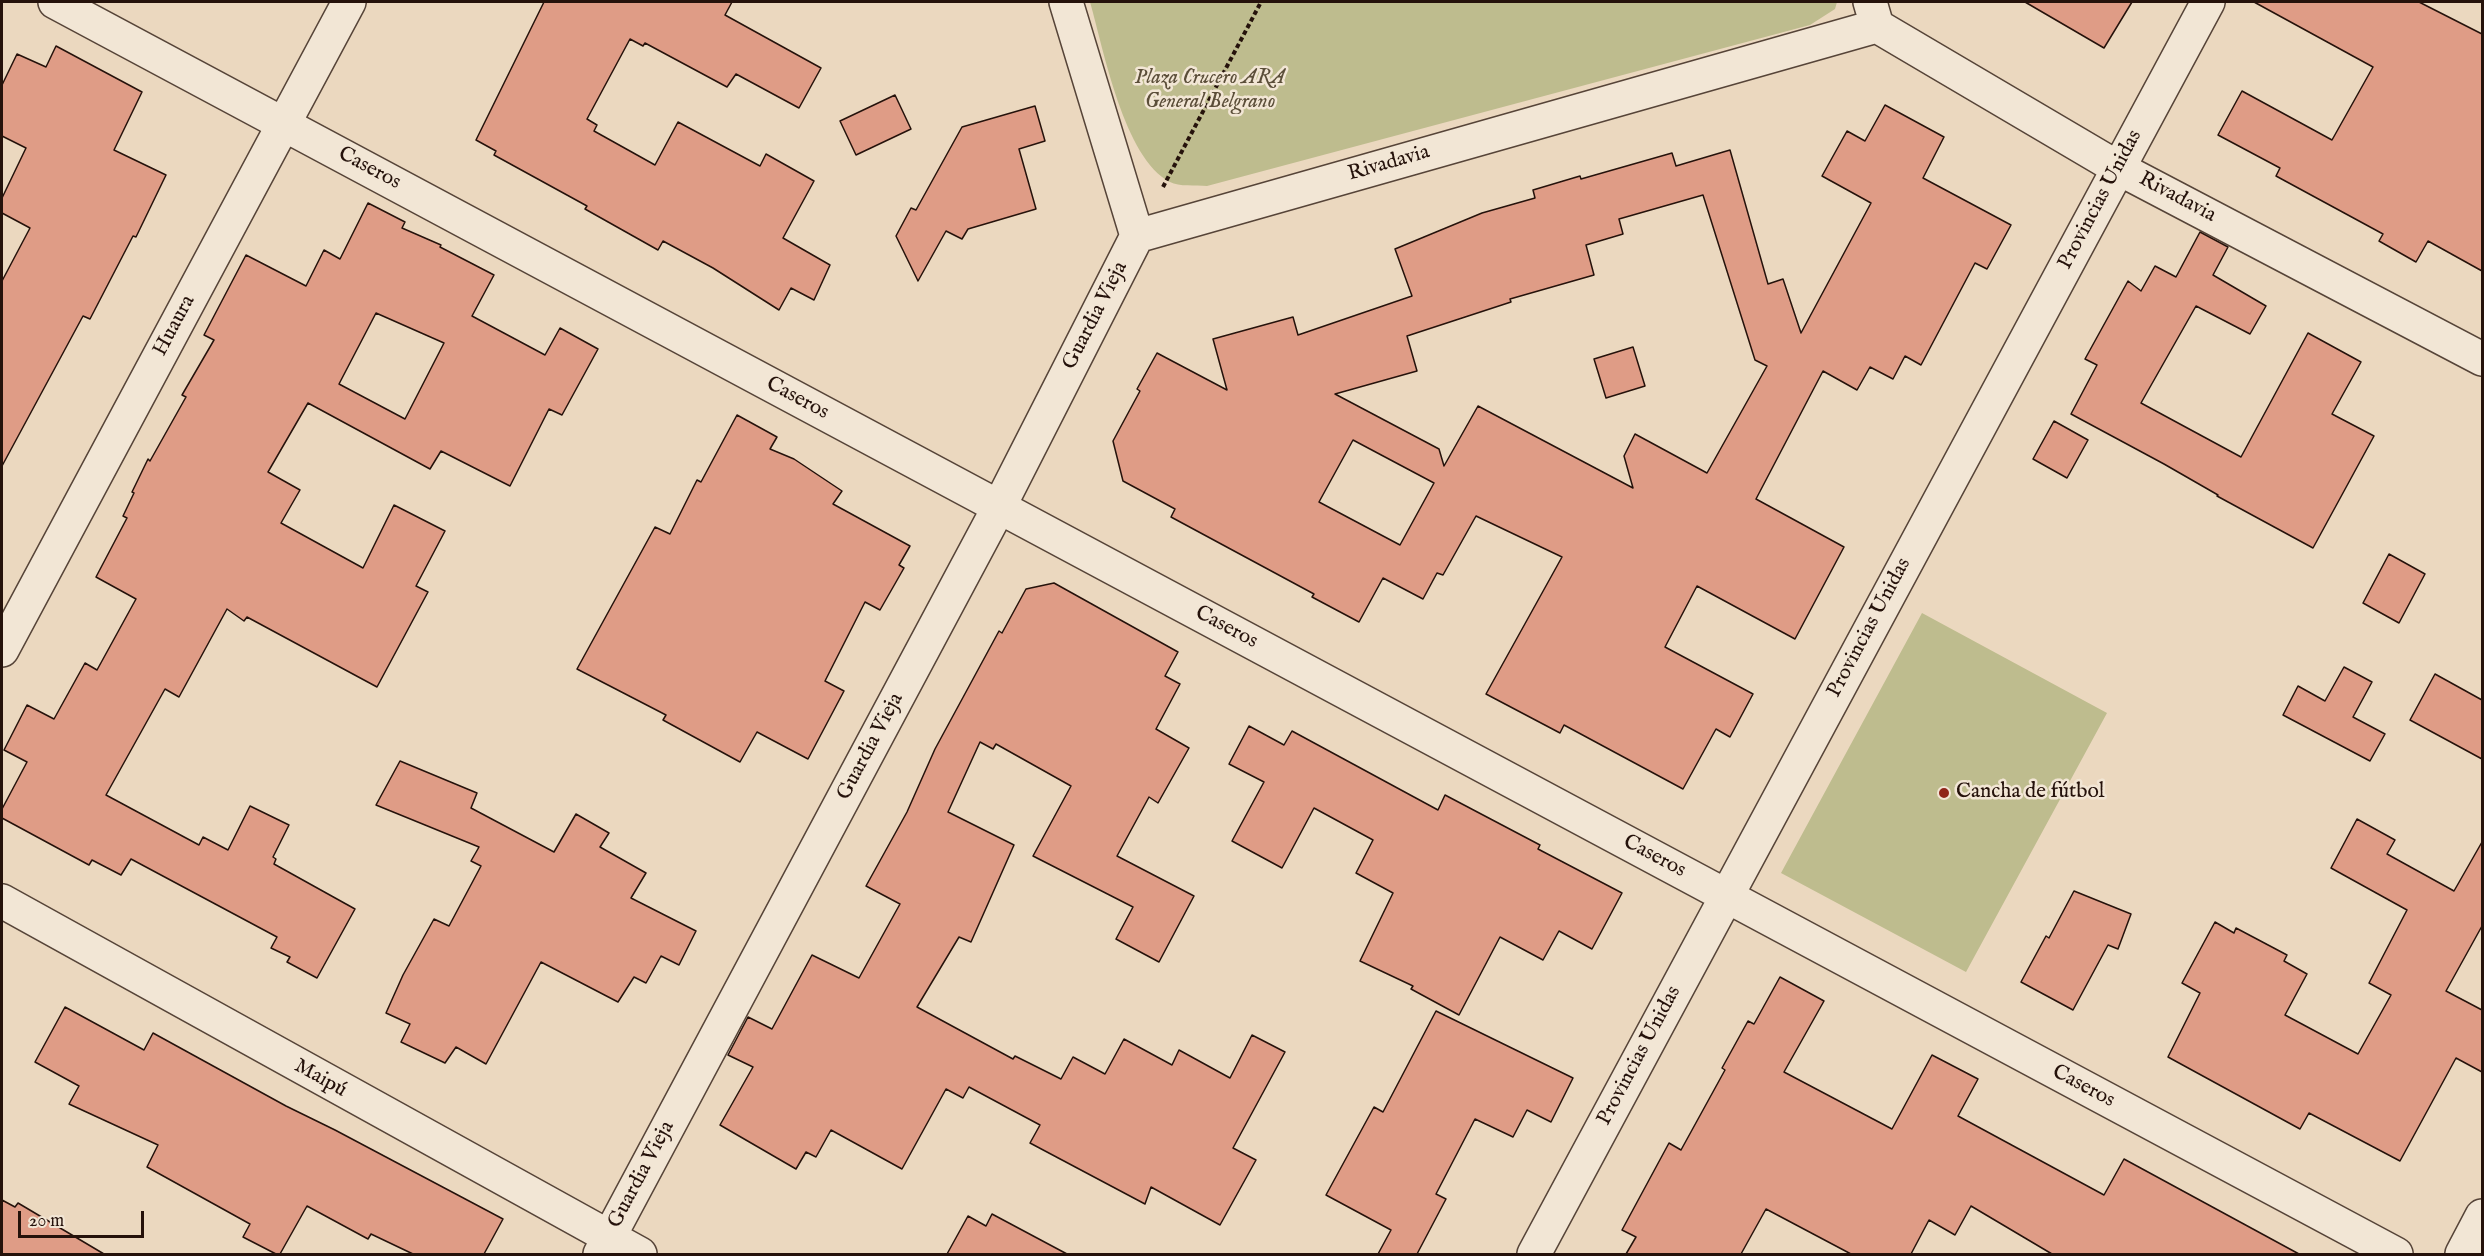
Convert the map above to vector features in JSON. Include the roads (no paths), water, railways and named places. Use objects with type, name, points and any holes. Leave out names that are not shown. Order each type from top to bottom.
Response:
[{"type":"street","name":"Caseros","points":[[55,2],[2396,1254]]},
{"type":"street","name":"Huaura","points":[[2,650],[349,2]]},
{"type":"street","points":[[1066,2],[1137,236]]},
{"type":"street","name":"Provincias Unidas","points":[[1534,1254],[2208,2]]},
{"type":"street","name":"Rivadavia","points":[[1137,236],[1874,14],[2118,168],[2482,359]]},
{"type":"street","name":"Guardia Vieja","points":[[604,1247],[999,507],[1137,236]]},
{"type":"street","name":"Maipú","points":[[2,901],[604,1247],[640,1254]]},
{"type":"street","points":[[2462,1254],[2482,1216]]},
{"type":"place","name":"Cancha de fútbol","points":[[1944,793]]},
{"type":"park label","name":"Plaza Crucero ARA General Belgrano","points":[[1210,91]]}]
